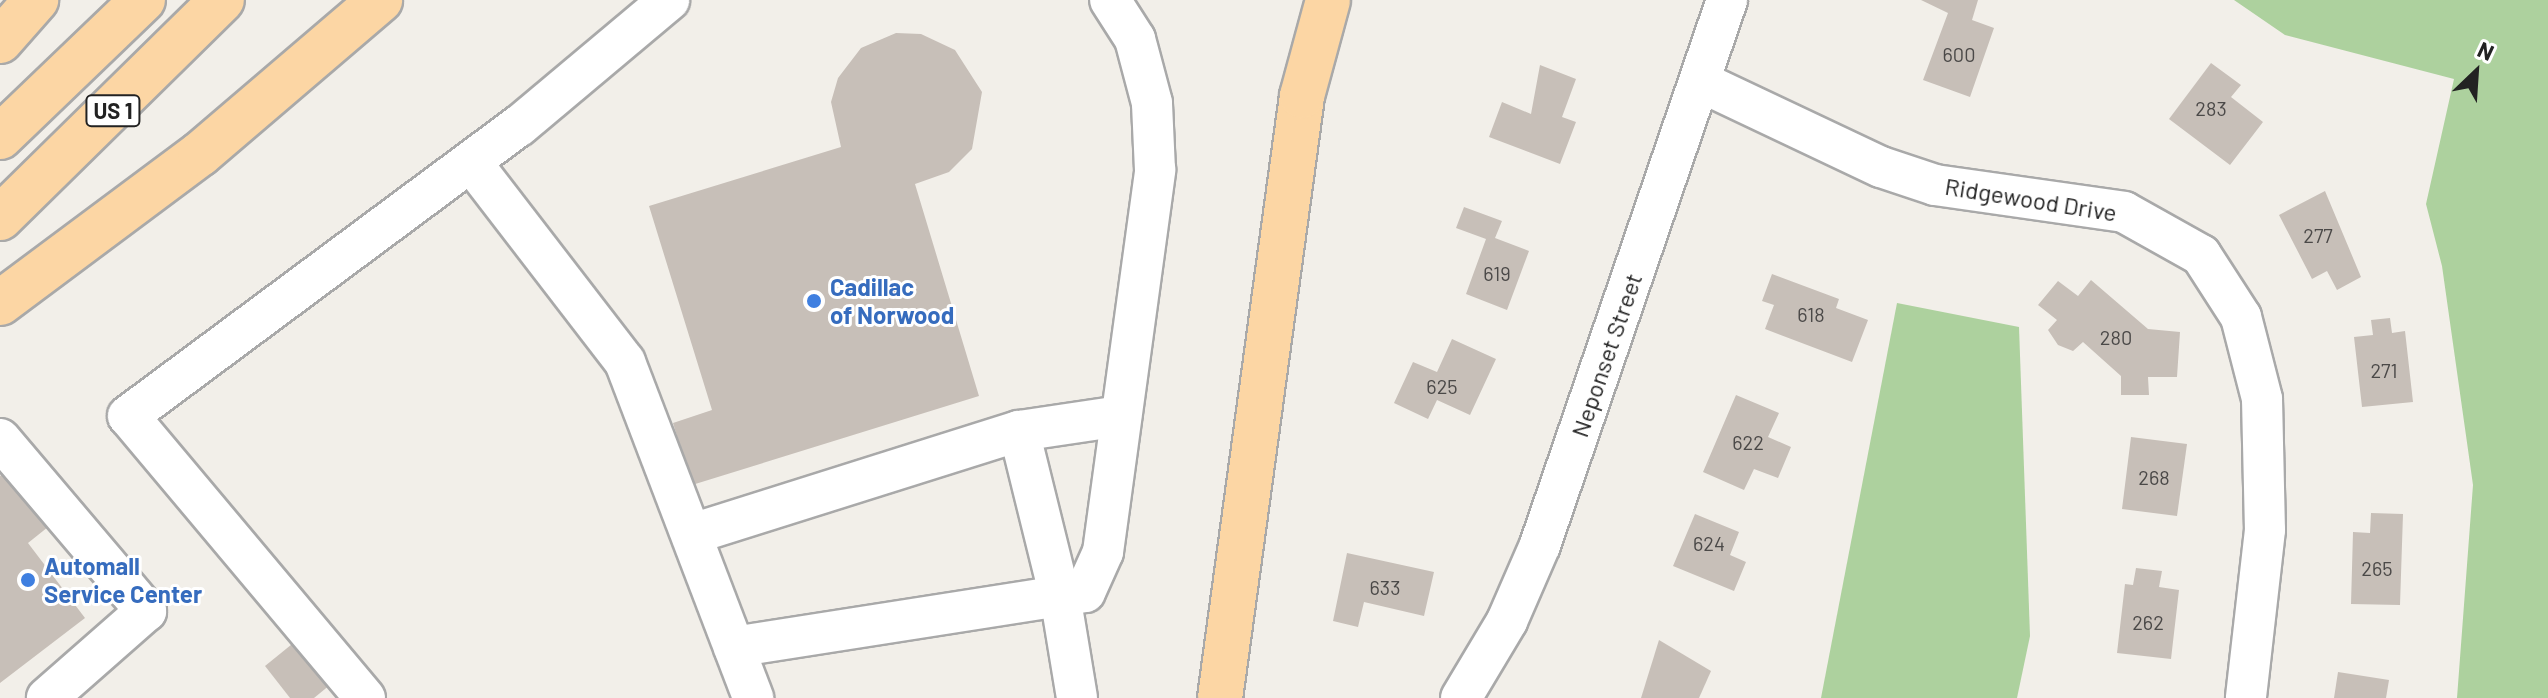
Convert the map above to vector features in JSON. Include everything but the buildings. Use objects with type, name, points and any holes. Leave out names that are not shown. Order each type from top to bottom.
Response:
[{"type":"main road","points":[[0,41],[36,0]]},
{"type":"main road","name":"US 1","points":[[0,137],[143,0]]},
{"type":"main road","name":"US 1","points":[[0,218],[222,0]]},
{"type":"main road","points":[[0,303],[200,154],[380,0]]},
{"type":"main road","points":[[1296,0],[1302,96]]},
{"type":"main road","points":[[1220,698],[1302,96],[1328,0]]},
{"type":"street","points":[[365,698],[128,416],[471,162],[669,0]]},
{"type":"street","points":[[734,647],[1061,601],[1085,592],[1103,552],[1155,170],[1152,103],[1135,39],[1110,0]]},
{"type":"street","name":"Neponset Street","points":[[1461,698],[1507,621],[1540,545],[1727,0]]},
{"type":"street","name":"Ridgewood Drive","points":[[1701,82],[1881,167],[1935,185],[2124,212],[2201,255],[2241,317],[2262,399],[2265,530],[2246,698]]},
{"type":"street","points":[[471,162],[625,362],[753,698]]},
{"type":"street","points":[[692,534],[1019,431],[1121,416]]},
{"type":"street","points":[[1019,431],[1061,601],[1077,698]]},
{"type":"street","points":[[0,439],[146,611],[47,698]]},
{"type":"green space","points":[[2234,0],[2548,0],[2548,698],[2457,698],[2473,485],[2442,266],[2426,204],[2454,79],[2285,35]]},
{"type":"green space","points":[[1897,303],[2019,327],[2030,636],[2017,698],[1821,698]]},
{"type":"place","name":"Cadillac of Norwood","points":[[814,301]]},
{"type":"place","name":"Automall Service Center","points":[[28,580]]}]
